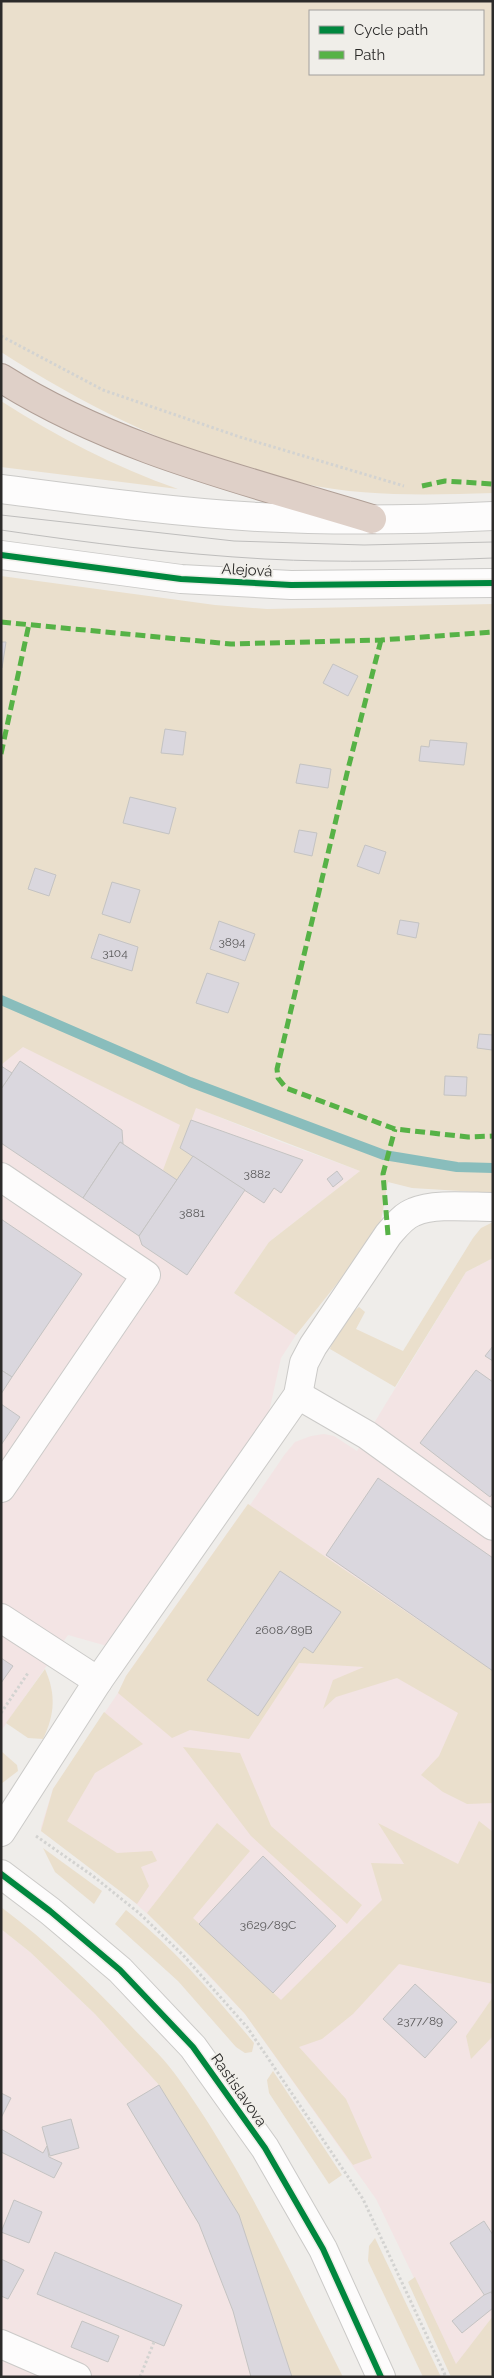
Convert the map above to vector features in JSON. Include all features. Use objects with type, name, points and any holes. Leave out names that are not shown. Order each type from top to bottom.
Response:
[{"type":"highway","points":[[1,378],[77,420],[148,450],[204,469],[372,519]]},
{"type":"street","points":[[1,488],[183,511],[259,517],[372,519],[493,516]]},
{"type":"street","name":"Alejová","points":[[1,555],[181,580],[291,585],[493,583]]},
{"type":"street","points":[[1,1176],[146,1275],[1,1488]]},
{"type":"street","points":[[6,1824],[98,1681],[298,1395],[304,1363],[313,1346],[388,1236],[401,1220],[414,1212],[433,1208],[493,1207]]},
{"type":"street","points":[[298,1395],[367,1435],[493,1526]]},
{"type":"street","points":[[1,1618],[98,1681]]},
{"type":"street","name":"Rastislavova","points":[[1,1874],[50,1910],[120,1970],[193,2047],[265,2148],[323,2249],[381,2377]]},
{"type":"street","points":[[1,2344],[77,2377]]},
{"type":"path","points":[[1,336],[103,390],[240,437],[405,487],[414,486]]},
{"type":"path","points":[[1,1713],[45,1647]]},
{"type":"path","points":[[6,1824],[93,1876],[139,1914],[200,1973],[247,2027],[363,2199],[446,2377]]},
{"type":"path","points":[[140,2377],[154,2342]]},
{"type":"shaded area","points":[[1,1],[493,1],[493,493],[375,493],[328,488],[264,474],[185,448],[147,432],[109,414],[1,352]]},
{"type":"shaded area","points":[[1,401],[43,427],[109,461],[178,489],[1,467]]},
{"type":"shaded area","points":[[1,576],[215,605],[267,609],[493,604],[493,1193],[412,1188],[388,1182],[381,1221],[375,1236],[296,1335],[234,1293],[269,1242],[360,1171],[196,1108],[181,1148],[193,1156],[177,1180],[163,1170],[180,1125],[23,1047],[1,1065]]},
{"type":"shaded area","points":[[1,1029],[281,1142],[360,1171],[269,1242],[234,1293],[296,1335],[281,1358],[269,1412],[107,1646],[68,1635],[1,1731]]},
{"type":"shaded area","points":[[493,1222],[493,1258],[466,1272],[395,1387],[330,1349],[342,1325],[359,1307],[365,1312],[356,1329],[403,1351],[473,1238],[481,1228]]},
{"type":"shaded area","points":[[493,1258],[493,2316],[456,2365],[376,2199],[245,2014],[164,1929],[124,1893],[41,1831],[41,1827],[53,1789],[118,1693],[126,1676],[285,1454],[295,1442],[311,1436],[324,1434],[334,1436],[357,1451],[466,1272]]},
{"type":"shaded area","points":[[248,1504],[493,1671],[493,1803],[467,1804],[443,1792],[421,1775],[439,1756],[458,1713],[397,1678],[336,1697],[323,1709],[333,1680],[364,1667],[299,1663],[249,1739],[190,1730],[172,1738],[118,1693],[126,1676]]},
{"type":"shaded area","points":[[45,1669],[49,1678],[53,1704],[50,1721],[43,1739],[28,1738],[6,1723]]},
{"type":"shaded area","points":[[104,1712],[143,1744],[95,1773],[67,1821],[117,1853],[152,1851],[157,1861],[141,1867],[149,1886],[137,1904],[41,1831],[53,1789]]},
{"type":"shaded area","points":[[183,1747],[240,1753],[271,1826],[362,1905],[347,1924],[251,1836]]},
{"type":"shaded area","points":[[1,1751],[17,1765],[18,1771],[1,1784]]},
{"type":"shaded area","points":[[479,1821],[493,1832],[493,1984],[399,1964],[353,2014],[322,2039],[299,2047],[346,2099],[372,2158],[353,2165],[245,2014],[147,1913],[217,1823],[250,1851],[193,1918],[281,2000],[382,1900],[371,1863],[404,1864],[378,1823],[458,1864]]},
{"type":"shaded area","points":[[43,1848],[102,1891],[94,1904],[55,1872]]},
{"type":"shaded area","points":[[1,1907],[35,1934],[84,1978],[155,2051],[178,2078],[202,2113],[246,2186],[343,2377],[292,2377],[239,2215],[159,2085],[95,2014],[30,1952],[1,1929]]},
{"type":"shaded area","points":[[126,1910],[161,1940],[209,1990],[254,2043],[252,2052],[245,2053],[236,2047],[178,1981],[115,1924]]},
{"type":"shaded area","points":[[1,1929],[30,1952],[95,2014],[159,2085],[239,2215],[292,2377],[1,2377]]},
{"type":"shaded area","points":[[493,1997],[493,2036],[471,2059],[466,2036]]},
{"type":"shaded area","points":[[273,2071],[342,2175],[329,2184],[269,2093],[267,2080]]},
{"type":"shaded area","points":[[375,2238],[441,2377],[423,2377],[368,2261],[369,2246]]},
{"type":"shaded area","points":[[415,2277],[456,2364],[493,2316],[493,2377],[451,2377],[408,2282]]},
{"type":"building","points":[[1,642],[6,642],[2,668],[1,668]]},
{"type":"building","points":[[333,664],[358,676],[348,696],[323,683]]},
{"type":"building","points":[[165,729],[186,732],[183,755],[161,753]]},
{"type":"building","points":[[430,740],[467,743],[464,765],[419,761],[421,746],[429,747]]},
{"type":"building","points":[[300,764],[331,769],[328,788],[296,783]]},
{"type":"building","points":[[130,797],[176,808],[169,834],[123,823]]},
{"type":"building","points":[[299,830],[317,833],[312,856],[294,852]]},
{"type":"building","points":[[365,845],[386,852],[379,874],[357,866]]},
{"type":"building","points":[[35,868],[56,875],[49,896],[28,889]]},
{"type":"building","points":[[112,882],[140,890],[130,923],[102,914]]},
{"type":"building","points":[[400,920],[419,923],[416,938],[397,934]]},
{"type":"building","points":[[219,921],[255,934],[245,961],[210,949]]},
{"type":"building","points":[[99,934],[138,947],[132,971],[91,958]]},
{"type":"building","points":[[207,973],[239,983],[228,1013],[196,1003]]},
{"type":"building","points":[[479,1034],[493,1035],[492,1050],[477,1048]]},
{"type":"building","points":[[20,1061],[122,1130],[123,1144],[120,1142],[83,1198],[1,1143],[1,1089]]},
{"type":"building","points":[[1,1066],[12,1073],[1,1089]]},
{"type":"building","points":[[445,1076],[467,1077],[466,1096],[444,1095]]},
{"type":"building","points":[[191,1120],[303,1160],[281,1193],[274,1188],[264,1203],[180,1148]]},
{"type":"building","points":[[120,1142],[177,1180],[139,1236],[83,1198]]},
{"type":"building","points":[[193,1156],[245,1190],[187,1275],[142,1245],[139,1236]]},
{"type":"building","points":[[337,1171],[343,1179],[333,1187],[327,1179]]},
{"type":"building","points":[[1,1219],[82,1274],[12,1377],[1,1370]]},
{"type":"building","points":[[493,1346],[493,1361],[485,1356]]},
{"type":"building","points":[[1,1370],[12,1377],[1,1394]]},
{"type":"building","points":[[476,1370],[493,1382],[493,1493],[490,1497],[420,1443]]},
{"type":"building","points":[[1,1404],[20,1417],[1,1445]]},
{"type":"building","points":[[378,1478],[493,1558],[493,1671],[326,1555]]},
{"type":"building","points":[[280,1571],[341,1612],[313,1653],[304,1647],[258,1716],[207,1680]]},
{"type":"building","points":[[1,1658],[13,1666],[1,1683]]},
{"type":"building","points":[[263,1856],[336,1926],[273,1993],[199,1924]]},
{"type":"building","points":[[415,1984],[457,2022],[425,2058],[383,2019]]},
{"type":"building","points":[[159,2085],[239,2215],[292,2377],[251,2377],[233,2311],[199,2224],[127,2104]]},
{"type":"building","points":[[1,2093],[11,2098],[1,2118]]},
{"type":"building","points":[[71,2119],[79,2148],[50,2156],[42,2127]]},
{"type":"building","points":[[1,2129],[43,2153],[47,2146],[49,2157],[62,2163],[54,2178],[1,2152]]},
{"type":"building","points":[[14,2200],[42,2212],[29,2243],[1,2232]]},
{"type":"building","points":[[484,2221],[493,2235],[493,2291],[485,2296],[450,2243]]},
{"type":"building","points":[[55,2252],[182,2305],[164,2346],[37,2294]]},
{"type":"building","points":[[1,2259],[24,2270],[8,2299],[1,2296]]},
{"type":"building","points":[[491,2292],[493,2295],[493,2308],[462,2333],[452,2321],[484,2295]]},
{"type":"building","points":[[82,2321],[119,2336],[108,2362],[71,2347]]},
{"type":"waterway","points":[[1,1000],[190,1082],[384,1155],[457,1167],[493,1168]]},
{"type":"tram line","points":[[1,515],[234,541],[364,545],[493,542]]},
{"type":"tram line","points":[[1,530],[133,547],[265,559],[379,561],[493,558]]},
{"type":"marked path","points":[[422,486],[445,481],[493,484]]},
{"type":"marked path","points":[[1,622],[231,644],[381,640],[493,632]]},
{"type":"marked path","points":[[1,754],[29,624]]},
{"type":"marked path","points":[[381,640],[348,769],[277,1069],[278,1078],[286,1088],[395,1129],[468,1137],[493,1136]]},
{"type":"marked path","points":[[388,1235],[383,1174],[395,1129]]},
{"type":"cycle path","points":[[1,555],[181,579],[291,585],[493,583]]},
{"type":"cycle path","points":[[1,1874],[50,1911],[120,1970],[193,2047],[265,2148],[323,2249],[381,2377]]}]
